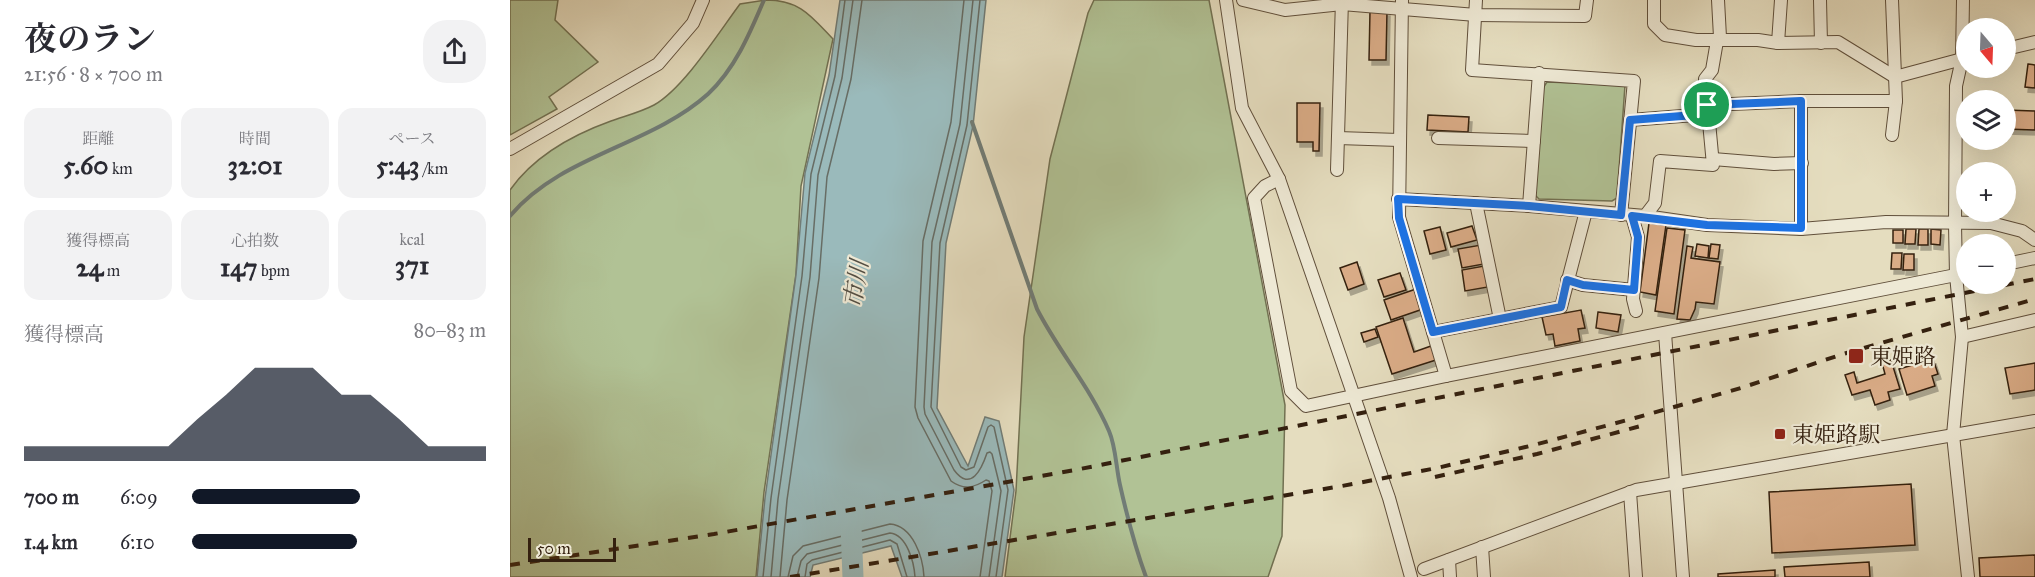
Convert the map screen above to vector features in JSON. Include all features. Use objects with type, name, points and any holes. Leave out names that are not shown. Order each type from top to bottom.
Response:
[{"type":"street","points":[[510,149],[658,64],[693,23],[703,0]]},
{"type":"street","points":[[1226,0],[1242,108],[1279,179],[1389,498],[1411,577]]},
{"type":"street","points":[[1244,0],[1285,10],[1342,2],[1402,4],[1476,15],[1585,15],[1587,0]]},
{"type":"street","points":[[1476,0],[1472,70],[1634,81],[1630,120],[1633,216],[1638,237],[1633,299],[1636,311]]},
{"type":"street","points":[[1654,0],[1654,24],[1665,34],[1696,40],[1758,40],[1778,43],[1838,42],[1894,77],[1956,61]]},
{"type":"street","points":[[1633,216],[1654,203],[1660,161],[1713,165],[1705,79],[1712,69],[1720,37],[1718,0]]},
{"type":"street","points":[[1778,43],[1780,0]]},
{"type":"street","points":[[1820,0],[1821,43]]},
{"type":"street","points":[[1892,0],[1896,101],[1892,135]]},
{"type":"street","points":[[1963,0],[1963,18]]},
{"type":"street","points":[[1337,170],[1342,2]]},
{"type":"street","points":[[1402,4],[1399,218],[1446,376]]},
{"type":"street","points":[[2016,47],[2035,42]]},
{"type":"street","points":[[1529,206],[1539,73]]},
{"type":"street","points":[[1956,234],[1956,86],[1958,78]]},
{"type":"street","points":[[1630,120],[1801,101],[1896,101]]},
{"type":"street","points":[[1801,101],[1801,228]]},
{"type":"street","points":[[1338,138],[1399,140]]},
{"type":"street","points":[[1438,138],[1534,141]]},
{"type":"street","points":[[1713,159],[1774,164],[1802,163]]},
{"type":"street","points":[[1279,179],[1265,186],[1254,198],[1291,391],[1306,406],[1956,275]]},
{"type":"street","points":[[1398,199],[1529,206],[1707,225],[1801,228],[1886,222],[1991,224],[2022,231],[2035,240]]},
{"type":"street","points":[[1476,203],[1500,319]]},
{"type":"street","points":[[1433,332],[1561,307],[1586,211]]},
{"type":"street","points":[[2016,262],[2035,258]]},
{"type":"street","points":[[1567,280],[1583,285],[1634,290]]},
{"type":"street","points":[[1961,294],[1962,337],[1953,435],[1968,577]]},
{"type":"street","points":[[1962,337],[2035,320]]},
{"type":"street","points":[[1665,333],[1683,577]]},
{"type":"street","points":[[1424,569],[1630,492],[2035,422]]},
{"type":"street","points":[[1630,492],[1636,577]]},
{"type":"street","points":[[1482,547],[1484,577]]},
{"type":"street","points":[[1449,560],[1450,577]]},
{"type":"green space","points":[[510,0],[558,0],[555,20],[598,62],[549,97],[557,109],[510,135]]},
{"type":"green space","points":[[766,0],[796,6],[833,39],[801,186],[796,274],[764,492],[756,577],[510,577],[510,190],[530,167],[568,140],[654,105],[665,97],[689,73],[740,4]]},
{"type":"green space","points":[[1094,0],[1209,0],[1285,405],[1282,536],[1268,577],[1005,577],[1016,491],[1024,337],[1050,159],[1088,13]]},
{"type":"green space","points":[[1547,82],[1625,85],[1617,198],[1612,201],[1539,199],[1534,194],[1543,88]]},
{"type":"water","points":[[840,0],[986,0],[973,126],[946,243],[937,408],[968,466],[985,417],[999,421],[1014,490],[1002,577],[902,577],[891,546],[813,565],[810,577],[757,577],[765,498],[796,275],[805,173],[829,75]]},
{"type":"building","points":[[1370,11],[1387,11],[1386,60],[1369,60]]},
{"type":"building","points":[[2028,64],[2035,65],[2035,88],[2025,87]]},
{"type":"building","points":[[1297,103],[1320,103],[1319,151],[1313,151],[1313,142],[1297,142]]},
{"type":"building","points":[[2016,110],[2035,111],[2035,130],[2016,129]]},
{"type":"building","points":[[1428,115],[1469,117],[1468,132],[1427,130]]},
{"type":"building","points":[[1649,223],[1666,225],[1656,295],[1640,292]]},
{"type":"building","points":[[1472,226],[1477,240],[1451,247],[1447,233]]},
{"type":"building","points":[[1440,227],[1446,250],[1430,254],[1424,231]]},
{"type":"building","points":[[1667,228],[1685,230],[1674,314],[1655,311]]},
{"type":"building","points":[[1906,229],[1916,229],[1915,244],[1905,244]]},
{"type":"building","points":[[1919,229],[1928,229],[1928,245],[1918,245]]},
{"type":"building","points":[[1931,229],[1941,230],[1940,245],[1931,244]]},
{"type":"building","points":[[1893,230],[1903,230],[1903,243],[1893,243]]},
{"type":"building","points":[[1697,244],[1709,246],[1708,258],[1695,256]]},
{"type":"building","points":[[1711,244],[1720,245],[1718,259],[1709,258]]},
{"type":"building","points":[[1481,245],[1484,264],[1462,268],[1458,249]]},
{"type":"building","points":[[1687,246],[1693,247],[1691,258],[1720,262],[1714,304],[1696,302],[1690,320],[1677,319]]},
{"type":"building","points":[[1892,253],[1902,253],[1901,269],[1891,269]]},
{"type":"building","points":[[1904,254],[1914,254],[1914,270],[1903,270]]},
{"type":"building","points":[[1357,262],[1364,284],[1348,290],[1340,268]]},
{"type":"building","points":[[1484,266],[1488,287],[1465,291],[1462,270]]},
{"type":"building","points":[[1400,273],[1406,290],[1384,297],[1378,280]]},
{"type":"building","points":[[1416,289],[1423,309],[1391,320],[1384,300]]},
{"type":"building","points":[[1581,310],[1585,328],[1578,329],[1580,341],[1555,346],[1553,334],[1546,335],[1542,317]]},
{"type":"building","points":[[1598,312],[1621,315],[1618,332],[1596,328]]},
{"type":"building","points":[[1403,318],[1414,352],[1431,346],[1436,360],[1392,374],[1376,327]]},
{"type":"building","points":[[1375,329],[1378,337],[1364,342],[1361,333]]},
{"type":"building","points":[[1933,359],[1938,374],[1932,376],[1935,386],[1907,395],[1899,369]]},
{"type":"building","points":[[1891,360],[1900,389],[1888,392],[1890,400],[1875,405],[1870,390],[1852,395],[1845,375],[1854,372],[1857,383],[1885,374],[1882,363]]},
{"type":"building","points":[[2035,363],[2035,390],[2010,394],[2005,368]]},
{"type":"building","points":[[1911,484],[1915,545],[1772,553],[1769,492]]},
{"type":"building","points":[[2035,555],[2035,577],[1980,577],[1979,558]]},
{"type":"building","points":[[1869,562],[1870,577],[1785,577],[1784,567]]},
{"type":"building","points":[[1775,570],[1775,577],[1718,577],[1718,574]]},
{"type":"waterway","points":[[510,216],[531,195],[554,179],[660,126],[685,112],[708,94],[734,62],[764,0]]},
{"type":"waterway","points":[[972,122],[1037,309],[1093,399],[1109,431],[1128,520],[1146,577]]},
{"type":"waterway","name":"市川","points":[[851,527],[853,577]]},
{"type":"railway","points":[[510,565],[714,534],[1075,470],[2035,279]]},
{"type":"railway","points":[[790,577],[1342,486],[1437,468],[1635,418],[1741,388],[1843,354],[2035,299]]},
{"type":"railway","points":[[1435,477],[1537,454],[1648,424]]},
{"type":"place","name":"東姫路","points":[[1856,356]]},
{"type":"place","name":"東姫路駅","points":[[1780,434]]},
{"type":"route","points":[[1801,101],[1801,228],[1707,225],[1632,216],[1638,237],[1634,290],[1583,285],[1567,280],[1561,307],[1433,332],[1399,218],[1398,199],[1529,206],[1621,215],[1630,120],[1708,114],[1707,105],[1801,101]]}]
